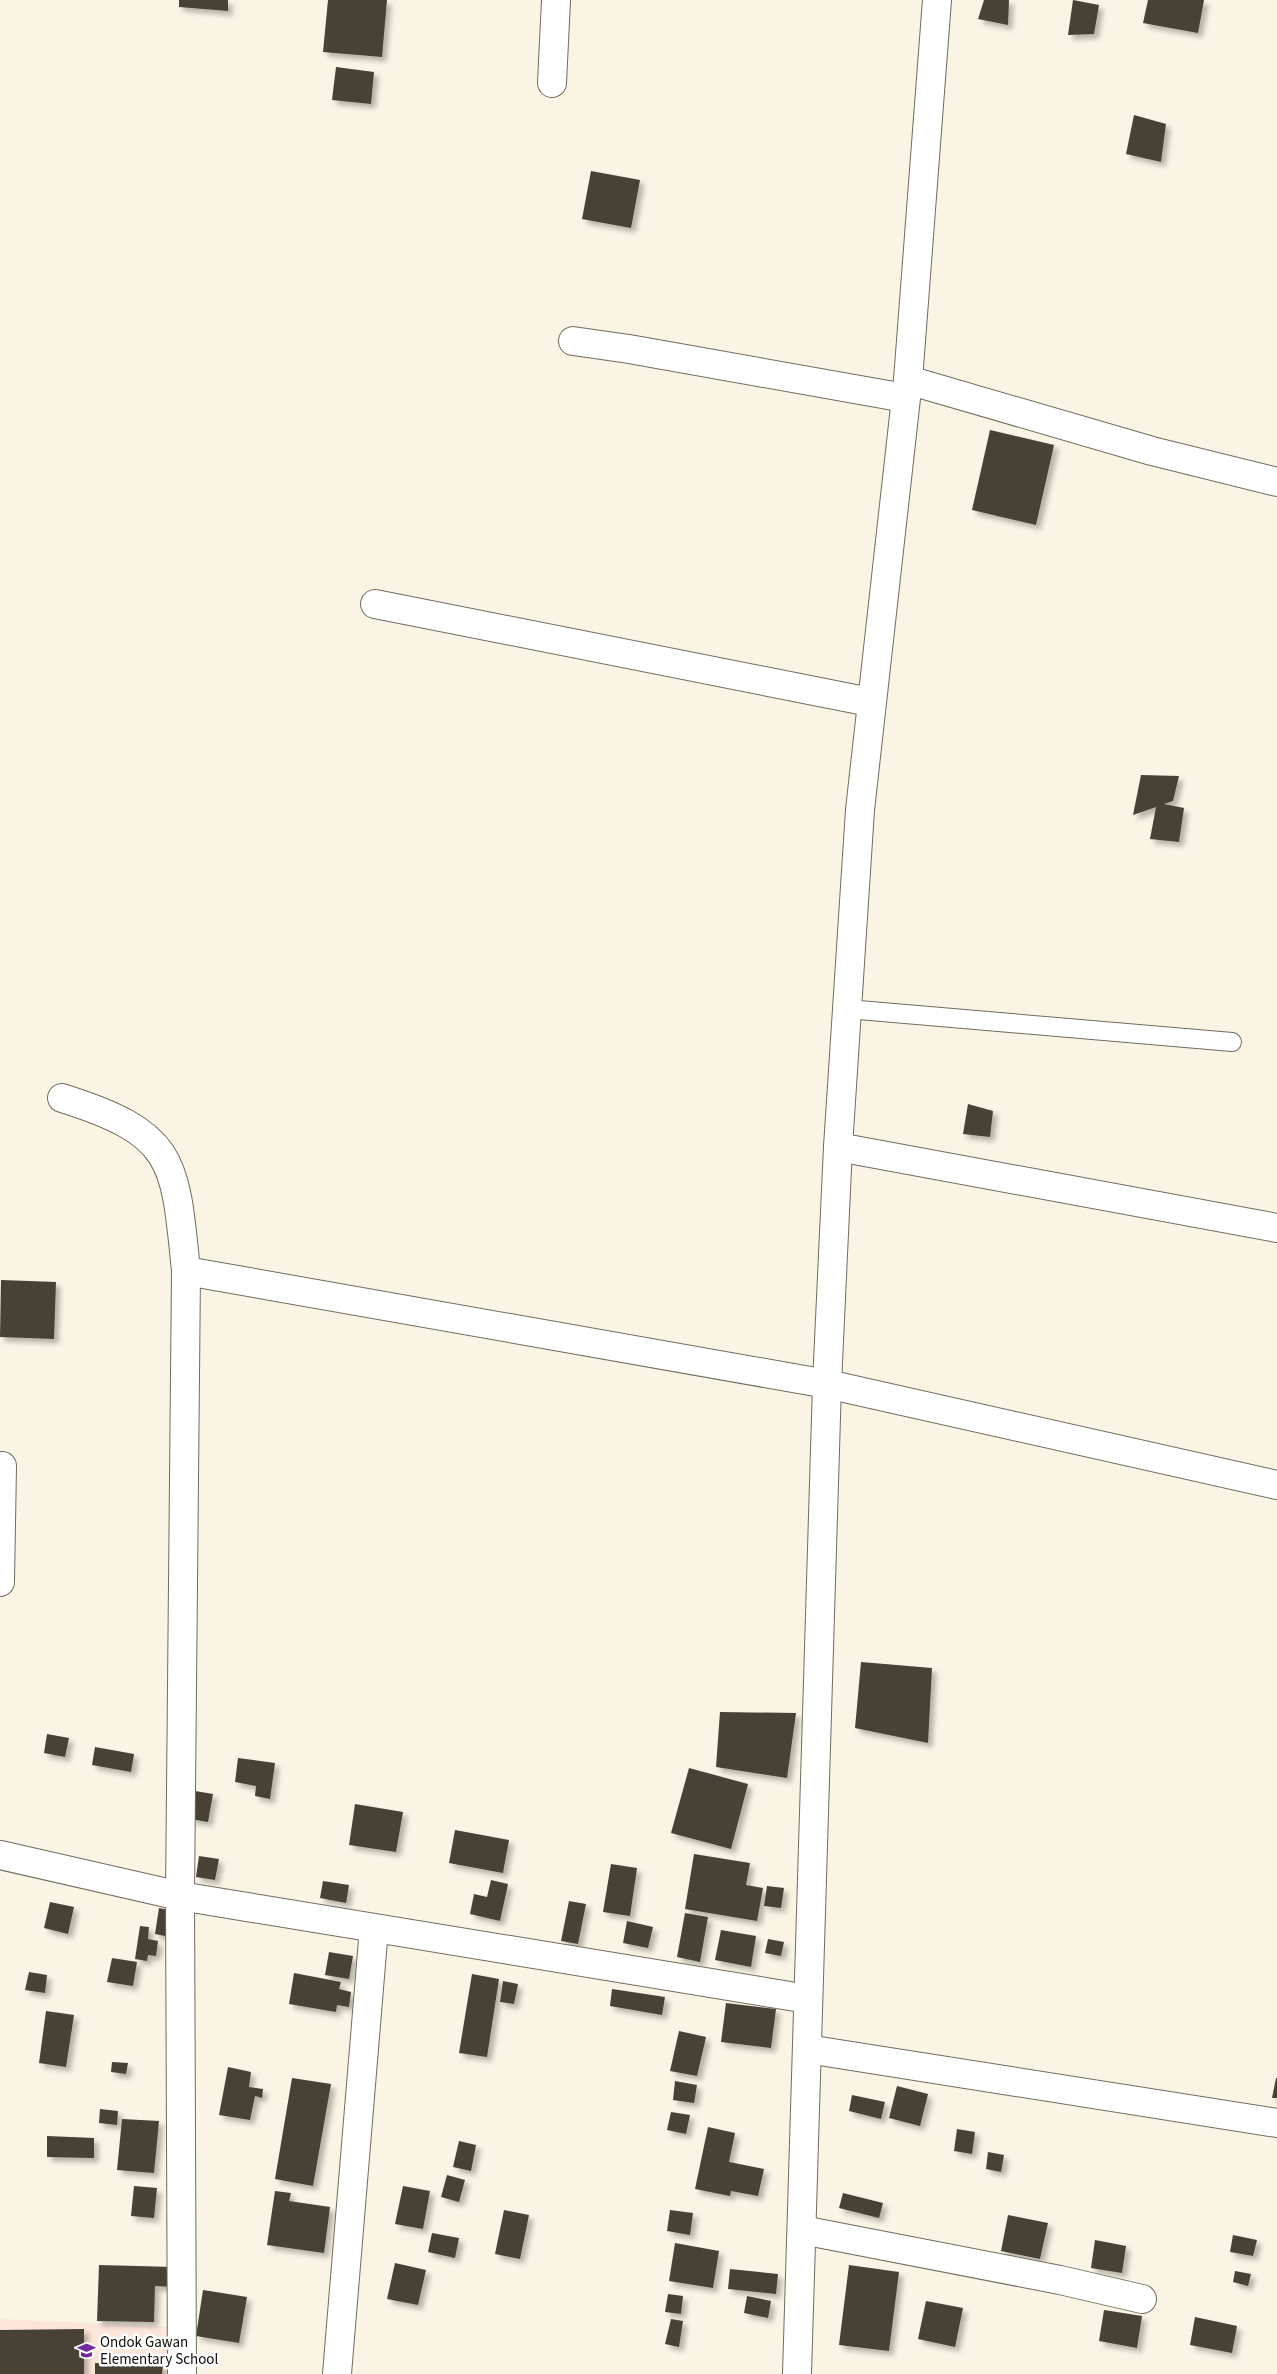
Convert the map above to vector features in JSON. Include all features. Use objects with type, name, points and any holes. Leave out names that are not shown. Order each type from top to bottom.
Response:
[{"type":"street","points":[[552,83],[556,0]]},
{"type":"street","points":[[797,2374],[828,1384],[846,1009],[860,810],[870,702],[907,389],[937,0]]},
{"type":"street","points":[[573,341],[907,389],[1277,482]]},
{"type":"street","points":[[375,604],[870,702]]},
{"type":"street","points":[[62,1098],[102,1110],[137,1128],[152,1140],[166,1159],[174,1178],[180,1211],[186,1271],[180,1896],[182,2374]]},
{"type":"street","points":[[838,1147],[1277,1228]]},
{"type":"street","points":[[186,1271],[828,1384],[1277,1484]]},
{"type":"street","points":[[0,1582],[2,1466]]},
{"type":"street","points":[[0,1855],[180,1896],[808,1999]]},
{"type":"street","points":[[337,2374],[374,1928]]},
{"type":"street","points":[[807,2049],[1277,2123]]},
{"type":"street","points":[[802,2230],[1060,2280],[1142,2299]]},
{"type":"lane","points":[[846,1009],[1232,1042]]},
{"type":"shaded area","name":"Ondok Gawan Elementary School","points":[[0,2319],[172,2327],[172,2374],[0,2374]]},
{"type":"building","points":[[179,0],[228,0],[228,11],[179,7]]},
{"type":"building","points":[[328,0],[387,0],[382,57],[323,52]]},
{"type":"building","points":[[984,0],[1009,0],[1008,25],[978,19]]},
{"type":"building","points":[[1073,0],[1099,5],[1094,34],[1068,35]]},
{"type":"building","points":[[1148,0],[1204,0],[1198,33],[1143,23]]},
{"type":"building","points":[[336,67],[374,72],[371,104],[332,100]]},
{"type":"building","points":[[1134,115],[1166,124],[1161,162],[1126,154]]},
{"type":"building","points":[[591,171],[640,180],[631,228],[582,219]]},
{"type":"building","points":[[990,430],[1054,445],[1036,525],[972,510]]},
{"type":"building","points":[[1141,775],[1179,776],[1173,801],[1164,804],[1184,808],[1179,842],[1150,839],[1156,807],[1133,815]]},
{"type":"building","points":[[968,1104],[993,1111],[990,1137],[963,1134]]},
{"type":"building","points":[[1,1280],[56,1282],[54,1339],[0,1337]]},
{"type":"building","points":[[861,1662],[932,1668],[928,1743],[855,1728]]},
{"type":"building","points":[[720,1712],[796,1713],[787,1778],[716,1767]]},
{"type":"building","points":[[47,1734],[69,1738],[65,1757],[44,1753]]},
{"type":"building","points":[[95,1747],[134,1754],[131,1772],[92,1765]]},
{"type":"building","points":[[238,1758],[275,1763],[270,1799],[255,1796],[256,1786],[235,1782]]},
{"type":"building","points":[[689,1768],[748,1784],[731,1849],[671,1833]]},
{"type":"building","points":[[195,1791],[213,1794],[208,1822],[190,1819]]},
{"type":"building","points":[[355,1804],[403,1812],[396,1852],[349,1845]]},
{"type":"building","points":[[455,1830],[509,1840],[503,1873],[449,1863]]},
{"type":"building","points":[[694,1854],[750,1863],[746,1885],[763,1888],[757,1921],[685,1909]]},
{"type":"building","points":[[199,1856],[219,1859],[215,1880],[196,1877]]},
{"type":"building","points":[[611,1864],[637,1868],[630,1916],[603,1912]]},
{"type":"building","points":[[491,1880],[508,1884],[500,1921],[470,1914],[474,1894],[487,1897]]},
{"type":"building","points":[[323,1881],[349,1885],[346,1903],[320,1898]]},
{"type":"building","points":[[767,1886],[784,1888],[781,1908],[764,1906]]},
{"type":"building","points":[[569,1901],[586,1904],[578,1944],[561,1941]]},
{"type":"building","points":[[50,1902],[74,1907],[68,1934],[44,1928]]},
{"type":"building","points":[[159,1908],[174,1911],[170,1937],[155,1934]]},
{"type":"building","points":[[685,1913],[708,1917],[700,1962],[677,1957]]},
{"type":"building","points":[[627,1921],[653,1927],[648,1948],[623,1943]]},
{"type":"building","points":[[140,1926],[149,1927],[148,1939],[158,1941],[156,1956],[148,1955],[147,1961],[135,1959]]},
{"type":"building","points":[[721,1930],[756,1936],[751,1967],[715,1960]]},
{"type":"building","points":[[768,1939],[784,1942],[781,1956],[765,1953]]},
{"type":"building","points":[[329,1952],[353,1956],[349,1979],[325,1975]]},
{"type":"building","points":[[112,1958],[137,1962],[133,1986],[107,1982]]},
{"type":"building","points":[[29,1972],[47,1975],[45,1993],[25,1990]]},
{"type":"building","points":[[294,1973],[341,1982],[339,1989],[351,1992],[349,2007],[337,2005],[336,2012],[289,2004]]},
{"type":"building","points":[[472,1974],[499,1979],[487,2057],[459,2053]]},
{"type":"building","points":[[503,1981],[518,1984],[514,2004],[500,2002]]},
{"type":"building","points":[[612,1989],[665,1997],[662,2015],[610,2006]]},
{"type":"building","points":[[726,2003],[776,2009],[771,2048],[721,2042]]},
{"type":"building","points":[[46,2011],[74,2015],[66,2067],[39,2063]]},
{"type":"building","points":[[679,2031],[706,2037],[697,2076],[670,2071]]},
{"type":"building","points":[[112,2062],[128,2063],[126,2074],[111,2072]]},
{"type":"building","points":[[228,2067],[251,2072],[249,2087],[263,2089],[262,2098],[255,2096],[250,2120],[219,2115]]},
{"type":"building","points":[[292,2078],[331,2084],[313,2186],[275,2179]]},
{"type":"building","points":[[1276,2078],[1277,2098],[1272,2098]]},
{"type":"building","points":[[675,2081],[697,2085],[694,2103],[673,2100]]},
{"type":"building","points":[[897,2086],[928,2094],[920,2126],[889,2118]]},
{"type":"building","points":[[852,2095],[885,2102],[881,2119],[849,2111]]},
{"type":"building","points":[[100,2109],[118,2111],[117,2125],[99,2123]]},
{"type":"building","points":[[671,2112],[690,2115],[686,2134],[667,2130]]},
{"type":"building","points":[[122,2119],[159,2121],[154,2173],[117,2170]]},
{"type":"building","points":[[708,2127],[735,2133],[729,2162],[764,2169],[758,2196],[731,2191],[730,2196],[695,2189]]},
{"type":"building","points":[[957,2129],[975,2132],[972,2154],[954,2151]]},
{"type":"building","points":[[47,2136],[94,2138],[94,2158],[47,2157]]},
{"type":"building","points":[[459,2141],[476,2145],[471,2171],[453,2167]]},
{"type":"building","points":[[988,2152],[1004,2155],[1001,2172],[986,2169]]},
{"type":"building","points":[[447,2175],[465,2180],[459,2202],[441,2197]]},
{"type":"building","points":[[134,2186],[157,2188],[154,2218],[131,2216]]},
{"type":"building","points":[[403,2186],[430,2191],[423,2229],[395,2224]]},
{"type":"building","points":[[275,2191],[291,2193],[289,2201],[330,2207],[324,2253],[267,2245]]},
{"type":"building","points":[[843,2193],[883,2203],[879,2218],[839,2208]]},
{"type":"building","points":[[504,2210],[529,2215],[520,2259],[495,2254]]},
{"type":"building","points":[[670,2210],[693,2213],[690,2235],[667,2231]]},
{"type":"building","points":[[1008,2215],[1048,2223],[1040,2259],[1001,2251]]},
{"type":"building","points":[[432,2233],[459,2238],[455,2258],[428,2252]]},
{"type":"building","points":[[1233,2235],[1257,2240],[1253,2256],[1230,2252]]},
{"type":"building","points":[[1095,2240],[1126,2246],[1122,2273],[1091,2268]]},
{"type":"building","points":[[675,2243],[719,2251],[713,2288],[669,2281]]},
{"type":"building","points":[[395,2263],[426,2270],[418,2305],[387,2299]]},
{"type":"building","points":[[99,2265],[174,2267],[174,2287],[155,2286],[154,2322],[97,2321]]},
{"type":"building","points":[[849,2265],[899,2272],[889,2351],[839,2345]]},
{"type":"building","points":[[730,2269],[778,2274],[776,2294],[728,2289]]},
{"type":"building","points":[[1235,2271],[1251,2274],[1248,2286],[1233,2282]]},
{"type":"building","points":[[203,2290],[247,2297],[239,2343],[196,2336]]},
{"type":"building","points":[[668,2294],[683,2296],[681,2314],[665,2312]]},
{"type":"building","points":[[747,2296],[771,2301],[768,2318],[744,2313]]},
{"type":"building","points":[[926,2301],[963,2308],[955,2347],[918,2339]]},
{"type":"building","points":[[1104,2310],[1142,2316],[1137,2348],[1099,2341]]},
{"type":"building","points":[[1195,2317],[1237,2326],[1232,2353],[1190,2345]]},
{"type":"building","points":[[671,2319],[683,2321],[679,2347],[665,2344]]},
{"type":"building","points":[[84,2329],[84,2374],[0,2374],[0,2330]]},
{"type":"building","points":[[95,2363],[163,2365],[162,2374],[95,2374]]},
{"type":"place","name":"Ondok Gawan Elementary School","points":[[86,2351]]}]
